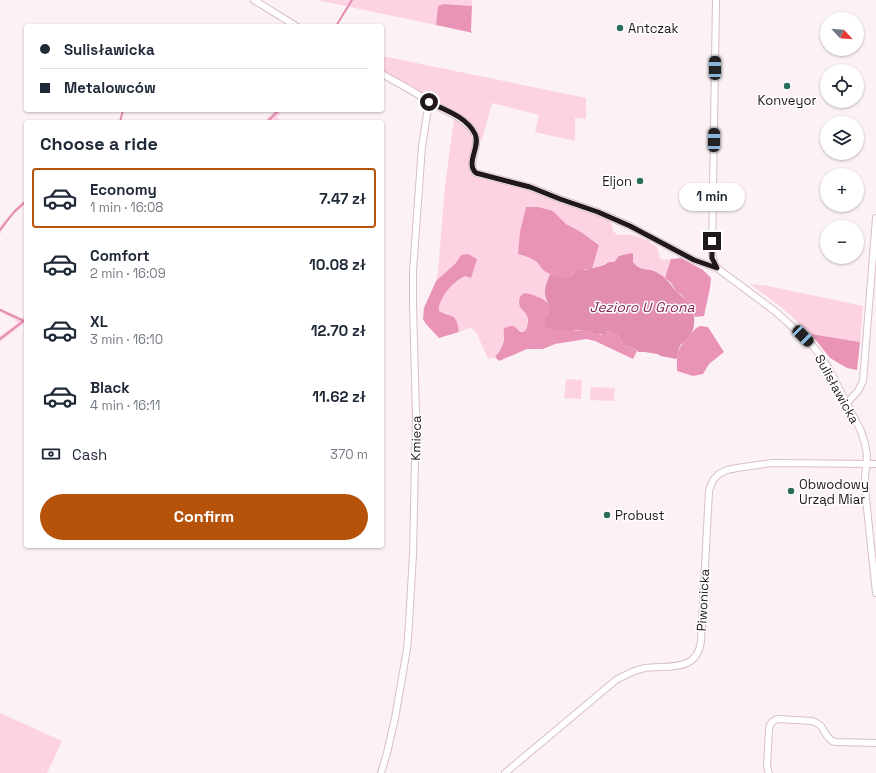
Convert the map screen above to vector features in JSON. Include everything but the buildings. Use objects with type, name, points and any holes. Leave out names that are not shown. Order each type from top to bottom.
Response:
[{"type":"street","points":[[254,0],[293,24]]},
{"type":"street","points":[[716,0],[712,253],[714,263],[717,268]]},
{"type":"street","name":"Sulisławicka","points":[[384,75],[459,118],[470,128],[474,133],[477,142],[472,164],[472,168],[476,173],[530,187],[598,212],[630,226],[694,260],[717,268],[776,312],[811,344],[829,369],[847,402],[863,438],[867,455],[865,489],[876,593]]},
{"type":"street","name":"Kmieca","points":[[382,773],[400,694],[407,649],[410,610],[416,415],[413,271],[422,146],[429,102]]},
{"type":"street","points":[[847,402],[858,391],[863,381],[876,218]]},
{"type":"street","name":"Piwonicka","points":[[506,773],[616,680],[635,671],[653,667],[671,667],[685,664],[695,657],[701,641],[709,491],[711,485],[719,474],[727,470],[772,463],[876,464]]},
{"type":"street","points":[[769,773],[767,767],[769,729],[770,725],[775,720],[815,722],[821,726],[829,739],[836,742],[876,743]]},
{"type":"shaded area","points":[[317,0],[472,0],[472,6],[444,4],[438,6],[436,25]]},
{"type":"shaded area","points":[[444,4],[472,6],[471,31],[473,33],[436,25],[438,6]]},
{"type":"shaded area","points":[[384,56],[586,98],[586,119],[575,118],[575,141],[535,132],[539,115],[492,103],[482,140],[479,139],[478,135],[459,114],[384,71]]},
{"type":"shaded area","points":[[274,112],[282,112],[277,118],[281,120],[265,120]]},
{"type":"shaded area","points":[[454,118],[466,126],[473,138],[474,143],[469,164],[469,169],[472,173],[478,177],[524,187],[605,218],[611,223],[616,234],[634,236],[648,241],[657,247],[662,260],[671,259],[665,278],[657,272],[639,268],[633,262],[631,253],[619,256],[614,262],[609,262],[592,269],[599,244],[566,224],[553,211],[518,254],[532,259],[540,264],[542,269],[550,274],[546,288],[546,299],[548,303],[537,296],[518,303],[527,315],[528,322],[526,330],[520,332],[515,327],[503,331],[503,342],[501,348],[495,357],[488,359],[477,334],[471,327],[459,332],[457,322],[454,317],[439,311],[441,301],[452,286],[465,276],[470,278],[461,255],[455,264],[436,281],[445,186]]},
{"type":"shaded area","points":[[24,201],[24,206],[11,218],[0,235],[1,225]]},
{"type":"shaded area","points":[[526,207],[538,207],[553,211],[566,224],[581,232],[599,245],[592,269],[578,270],[568,278],[561,278],[543,270],[536,261],[518,254],[520,232]]},
{"type":"shaded area","points":[[468,254],[477,259],[471,278],[465,276],[456,282],[448,290],[439,306],[439,311],[454,317],[457,322],[459,332],[439,338],[423,319],[424,308],[436,281],[455,264],[461,255]]},
{"type":"shaded area","points":[[681,258],[703,270],[711,278],[704,316],[695,317],[692,309],[682,295],[676,291],[671,283],[665,278],[671,259]]},
{"type":"shaded area","points":[[750,284],[768,286],[863,306],[860,342],[811,334],[780,306]]},
{"type":"shaded area","points":[[524,293],[543,299],[549,306],[550,310],[547,314],[575,331],[587,331],[601,335],[608,331],[617,335],[623,345],[631,347],[637,351],[633,359],[595,341],[586,339],[555,344],[543,349],[527,349],[499,361],[495,357],[500,351],[503,343],[504,328],[513,326],[520,332],[526,330],[528,321],[527,316],[519,305],[520,297]]},
{"type":"shaded area","points":[[0,308],[21,318],[24,317],[24,324],[0,342],[0,336],[18,323],[14,319],[0,312]]},
{"type":"shaded area","points":[[700,326],[708,327],[724,352],[709,364],[703,374],[693,376],[677,371],[679,349],[693,331]]},
{"type":"shaded area","points":[[811,334],[860,342],[857,370],[847,368],[830,358]]},
{"type":"shaded area","points":[[566,379],[582,380],[581,399],[564,398]]},
{"type":"shaded area","points":[[591,387],[615,388],[614,401],[590,400]]},
{"type":"shaded area","points":[[0,713],[62,741],[47,773],[0,773]]},
{"type":"water","name":"Jezioro U Grona","points":[[631,253],[633,254],[633,262],[639,268],[655,271],[663,276],[685,299],[693,312],[694,326],[688,338],[681,344],[676,359],[657,354],[639,352],[631,347],[623,345],[617,335],[608,331],[605,334],[600,334],[586,331],[546,328],[545,320],[549,306],[545,295],[545,289],[550,274],[565,278],[570,276],[577,269],[586,270],[604,265],[609,262],[614,262],[619,256]]},
{"type":"waterway","points":[[337,24],[352,0]]},
{"type":"waterway","points":[[120,120],[122,112]]},
{"type":"waterway","points":[[269,120],[277,112]]},
{"type":"waterway","points":[[0,230],[14,212],[24,203]]},
{"type":"waterway","points":[[0,310],[24,321]]},
{"type":"waterway","points":[[0,339],[24,321]]},
{"type":"place","name":"Antczak","points":[[620,28]]},
{"type":"place","name":"Konveyor","points":[[787,86]]},
{"type":"place","name":"Eljon","points":[[640,181]]},
{"type":"place","name":"Obwodowy Urząd Miar","points":[[791,491]]},
{"type":"place","name":"Probust","points":[[607,515]]},
{"type":"route","points":[[429,102],[465,122],[474,133],[477,142],[472,168],[480,175],[530,187],[598,212],[630,226],[694,260],[717,268],[712,258],[712,241]]}]
